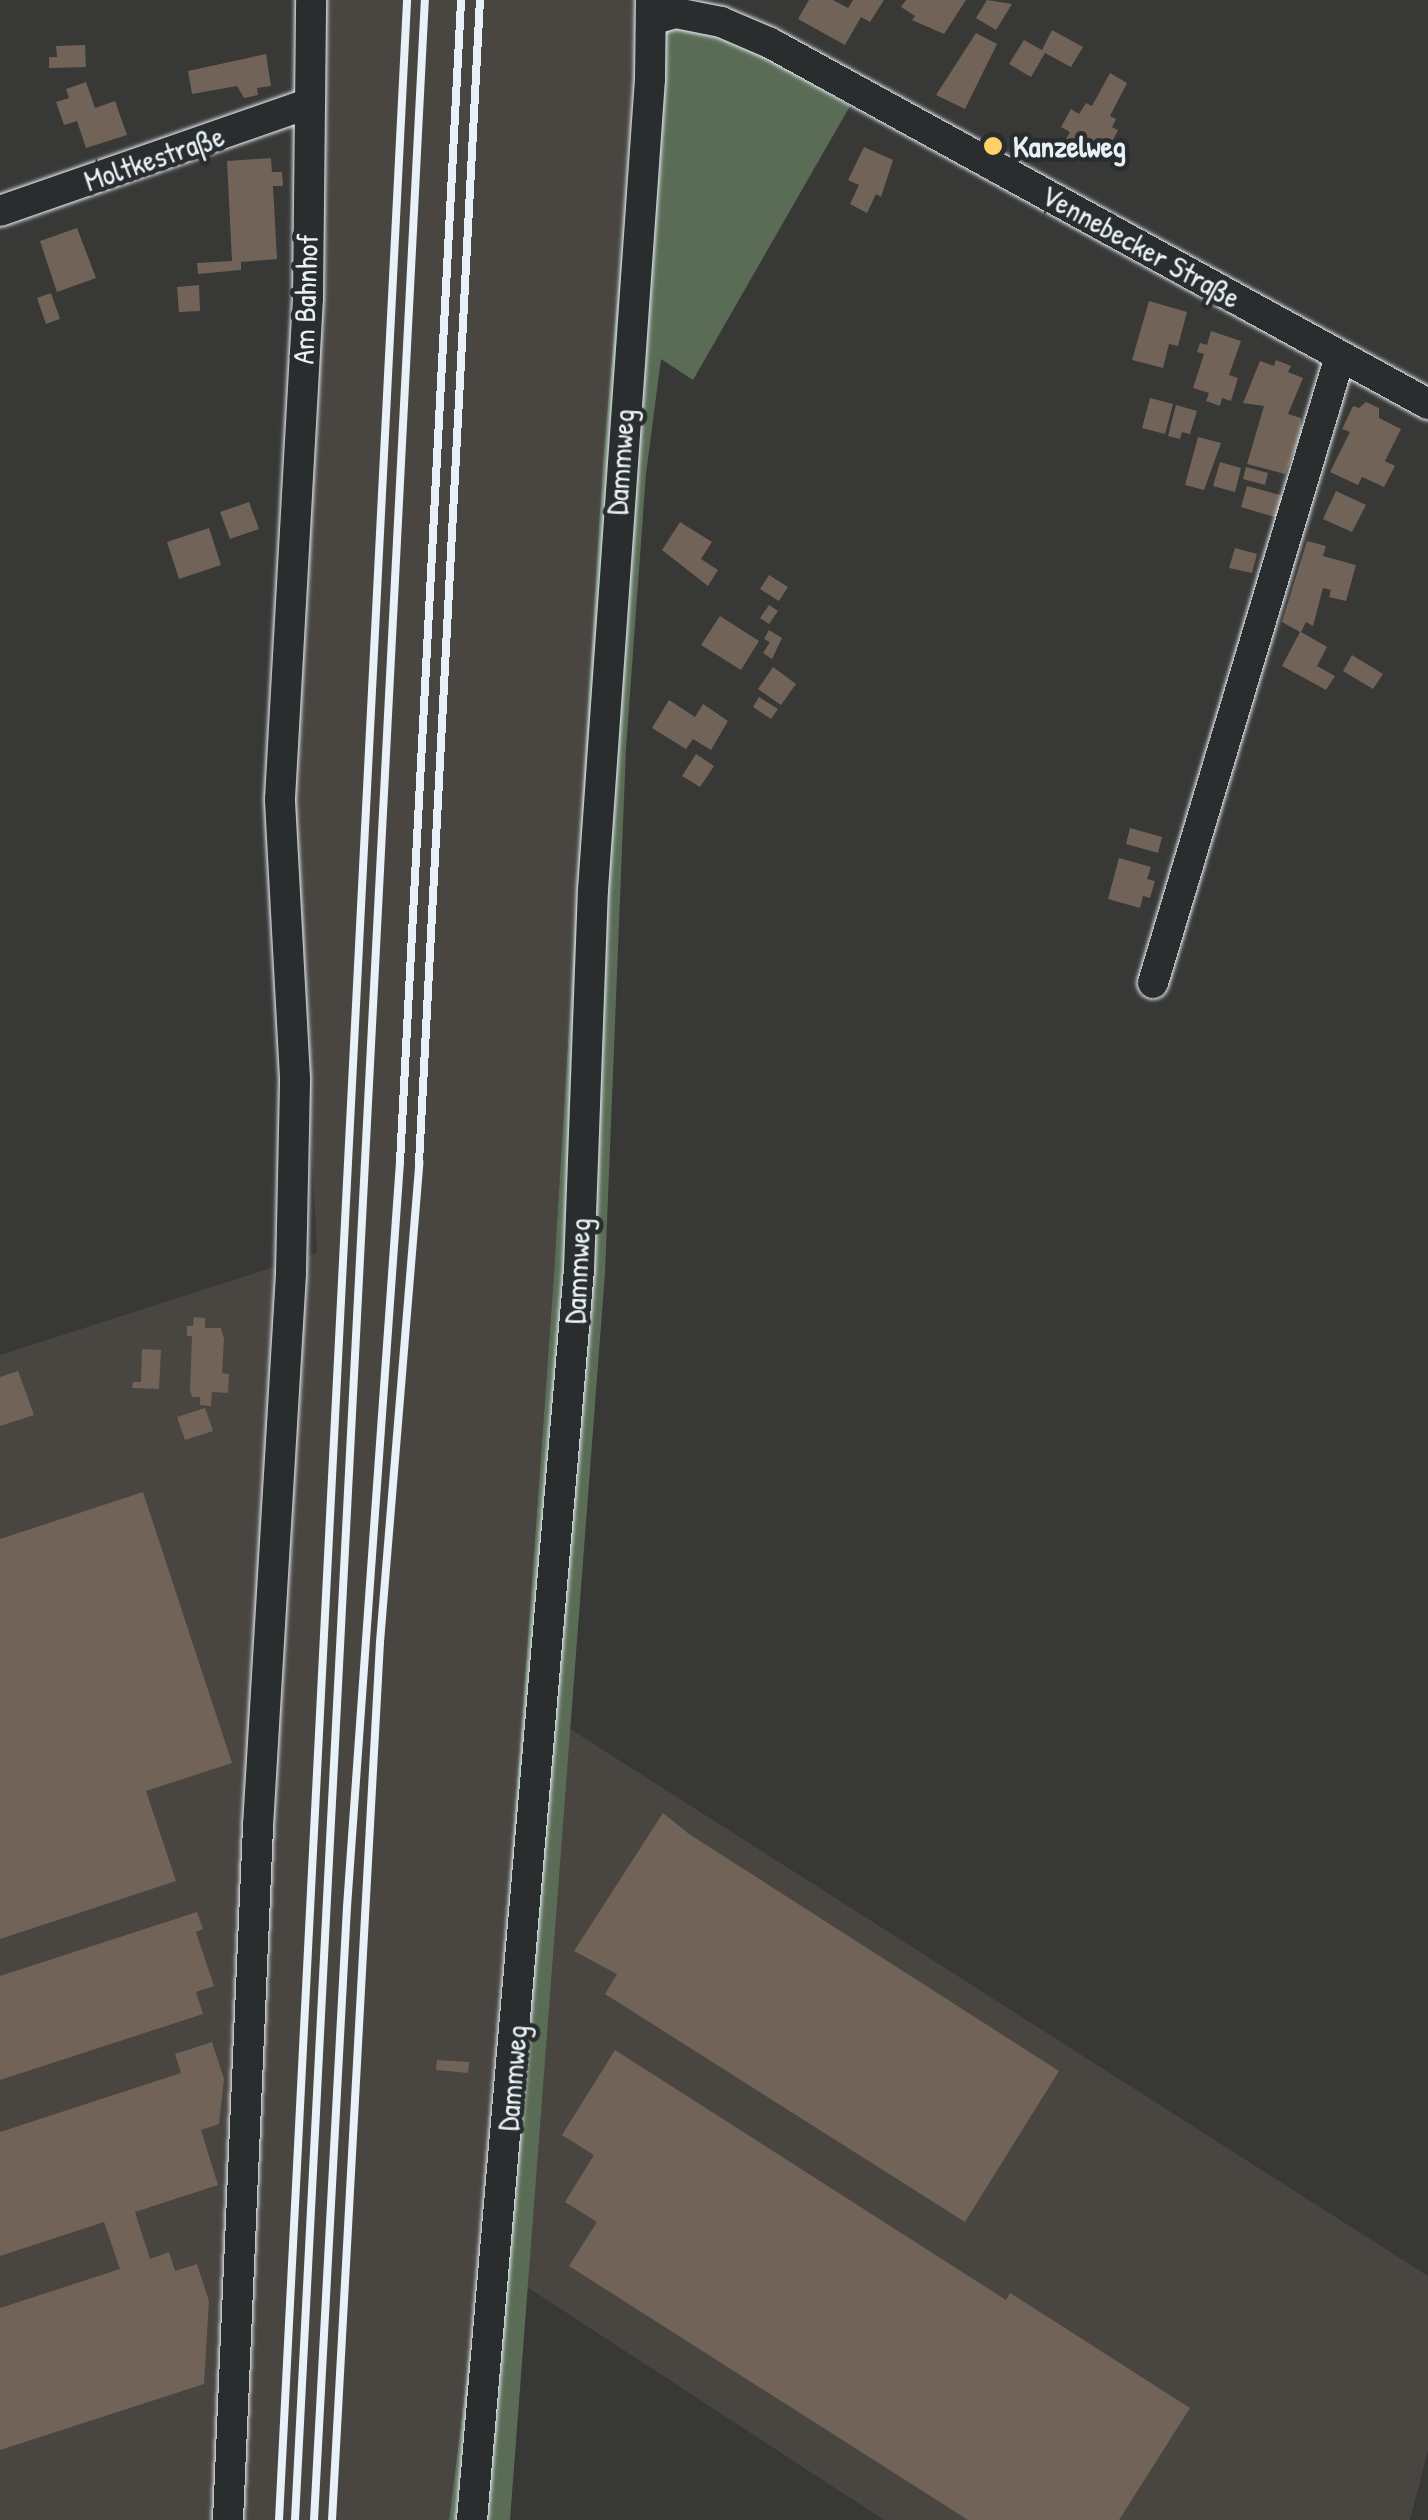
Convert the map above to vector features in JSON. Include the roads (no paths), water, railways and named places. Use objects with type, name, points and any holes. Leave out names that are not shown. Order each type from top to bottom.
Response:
[{"type":"street","name":"Am Bahnhof","points":[[228,2520],[258,1826],[292,1273],[294,1078],[280,799],[308,298],[311,0]]},
{"type":"street","name":"Vennebecker Straße","points":[[651,10],[706,19],[770,43],[1428,404]]},
{"type":"street","name":"Dammweg","points":[[472,2520],[578,1268],[594,870],[651,10]]},
{"type":"street","name":"Moltkestraße","points":[[0,211],[308,104]]},
{"type":"street","points":[[1153,983],[1340,356]]},
{"type":"railway","points":[[279,2520],[407,0]]},
{"type":"railway","points":[[295,2520],[425,0]]},
{"type":"railway","points":[[314,2520],[347,1907],[400,1162],[461,0]]},
{"type":"railway","points":[[332,2520],[380,1642],[419,1163],[480,0]]},
{"type":"place","name":"Kanzelweg","points":[[993,146]]}]
